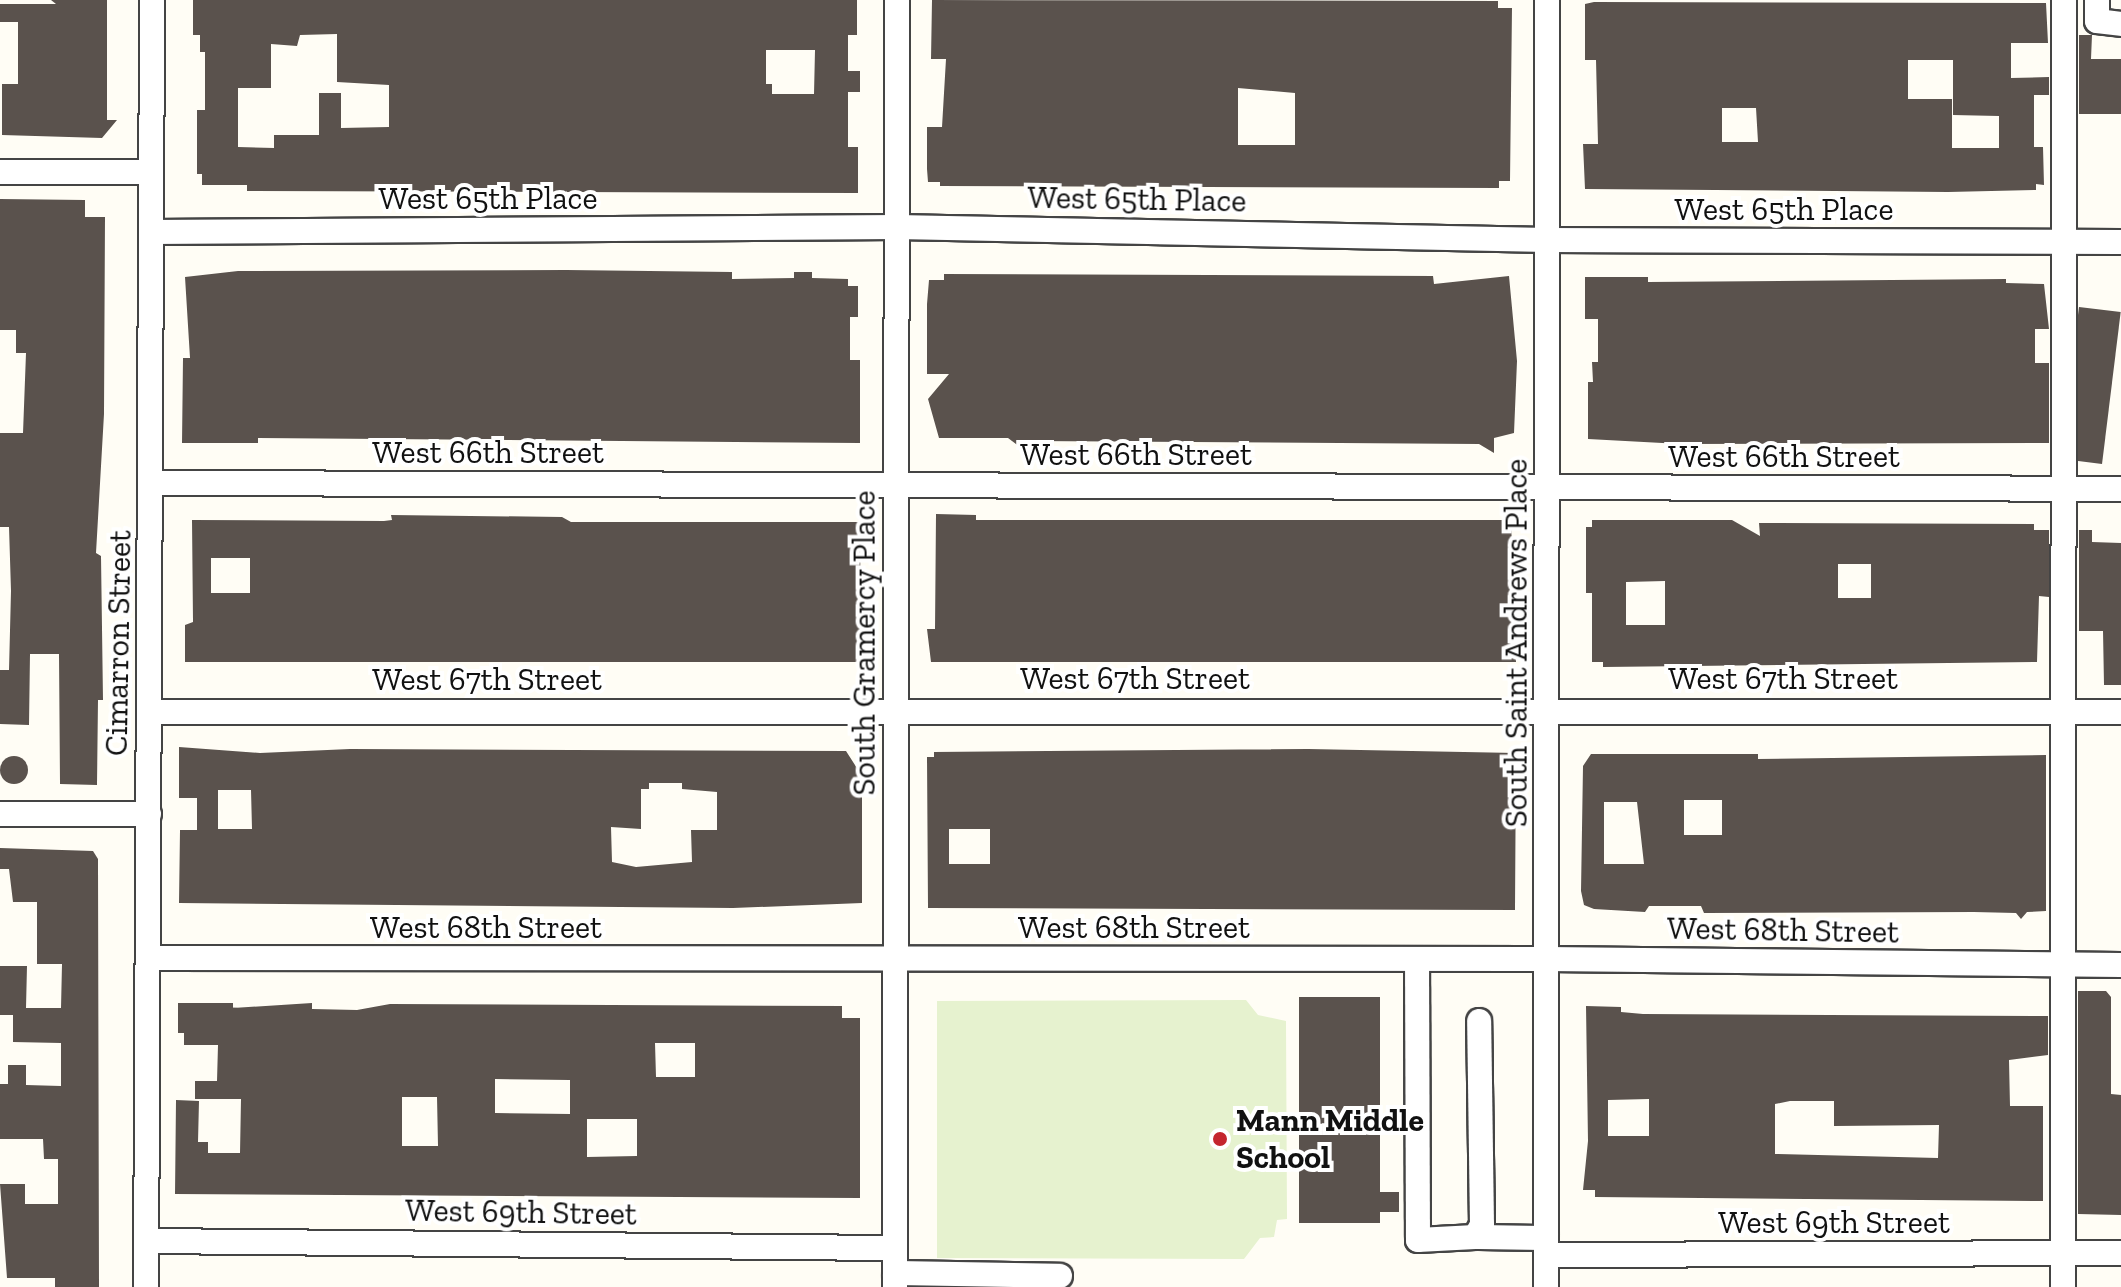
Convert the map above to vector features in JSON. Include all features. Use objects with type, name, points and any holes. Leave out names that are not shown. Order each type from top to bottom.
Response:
[{"type":"street","name":"Cimarron Street","points":[[146,1287],[152,0]]},
{"type":"street","name":"South Gramercy Place","points":[[895,1280],[897,0]]},
{"type":"street","name":"South Saint Andrews Place","points":[[1546,1287],[1547,0]]},
{"type":"street","points":[[2063,1287],[2064,0]]},
{"type":"street","points":[[2097,0],[2097,21],[2121,24]]},
{"type":"street","points":[[0,172],[150,172]]},
{"type":"street","name":"West 65th Place","points":[[151,232],[897,227],[1548,240],[2121,242]]},
{"type":"street","name":"West 66th Street","points":[[152,483],[2121,489]]},
{"type":"street","name":"West 67th Street","points":[[149,712],[1547,709],[2121,712]]},
{"type":"street","points":[[0,814],[149,814]]},
{"type":"street","name":"West 68th Street","points":[[148,958],[1547,959],[2121,965]]},
{"type":"street","name":"West 69th Street","points":[[1417,959],[1418,1240],[1475,1237],[1546,1246],[2121,1253]]},
{"type":"street","points":[[1475,1237],[1482,1225],[1479,1021]]},
{"type":"street","name":"West 69th Street","points":[[147,1241],[895,1248]]},
{"type":"street","points":[[895,1280],[1060,1276]]},
{"type":"green space","points":[[1246,1000],[1258,1015],[1286,1021],[1287,1219],[1277,1220],[1274,1237],[1260,1238],[1244,1259],[937,1258],[937,1001]]},
{"type":"building","points":[[51,0],[107,0],[107,120],[117,120],[102,138],[2,135],[2,84],[18,84],[18,22],[0,22],[0,4],[56,4]]},
{"type":"building","points":[[193,0],[857,0],[857,35],[848,35],[848,71],[860,71],[860,92],[848,92],[848,147],[858,147],[858,193],[247,191],[247,185],[202,185],[202,174],[197,174],[197,110],[205,110],[205,52],[200,52],[200,35],[193,35]],"holes":[[[337,34],[337,82],[389,85],[389,127],[341,128],[341,93],[319,93],[319,135],[274,135],[274,148],[238,147],[238,88],[271,88],[271,44],[297,46],[300,35]],[[766,50],[815,50],[814,94],[772,94],[772,84],[766,84]]]},
{"type":"building","points":[[932,0],[1498,1],[1498,8],[1512,8],[1510,181],[1499,181],[1499,188],[940,186],[940,182],[928,182],[927,127],[942,127],[946,59],[931,59]],"holes":[[[1238,88],[1295,93],[1295,145],[1238,145]]]},
{"type":"building","points":[[2046,3],[2048,43],[2011,43],[2011,78],[2049,77],[2049,95],[2034,95],[2034,147],[2043,147],[2044,185],[2036,184],[2036,190],[1948,192],[1585,189],[1583,144],[1598,144],[1596,60],[1585,60],[1585,4]],"holes":[[[1908,60],[1953,60],[1953,115],[1999,116],[1999,148],[1952,148],[1952,99],[1908,99]],[[1722,108],[1756,108],[1758,142],[1722,142]]]},
{"type":"building","points":[[2079,35],[2092,35],[2091,59],[2121,59],[2121,114],[2079,114]]},
{"type":"building","points":[[0,199],[85,200],[85,217],[105,217],[104,414],[96,553],[101,556],[103,700],[98,700],[97,785],[60,784],[59,654],[30,654],[29,725],[0,724],[0,670],[9,670],[11,591],[9,527],[0,527],[0,433],[23,433],[26,353],[16,353],[16,330],[0,330]]},
{"type":"building","points":[[238,271],[732,272],[732,279],[794,278],[794,272],[812,272],[812,278],[848,279],[848,286],[858,286],[858,317],[850,317],[850,360],[860,360],[860,443],[258,438],[258,443],[182,443],[183,358],[190,358],[185,277]]},
{"type":"building","points":[[944,274],[1433,276],[1434,284],[1509,276],[1517,361],[1514,433],[1494,438],[1494,453],[1479,444],[1031,441],[1020,447],[1008,438],[939,438],[928,399],[949,374],[927,374],[927,304],[929,280],[944,280]]},
{"type":"building","points":[[1585,277],[1648,277],[1648,282],[2006,279],[2006,283],[2044,284],[2049,329],[2035,329],[2035,363],[2049,363],[2049,443],[1681,444],[1588,439],[1588,382],[1593,382],[1592,362],[1598,362],[1598,319],[1585,319]]},
{"type":"building","points":[[2079,307],[2121,312],[2102,464],[2060,459]]},
{"type":"building","points":[[936,514],[976,515],[976,520],[1511,520],[1516,662],[931,662],[927,629],[935,629]]},
{"type":"building","points":[[391,515],[562,517],[571,522],[860,522],[861,662],[185,662],[185,625],[193,622],[192,520],[392,520]],"holes":[[[211,558],[250,558],[250,593],[211,593]]]},
{"type":"building","points":[[1592,520],[1732,520],[1760,536],[1759,523],[2034,524],[2034,530],[2049,530],[2049,597],[2039,596],[2037,662],[1603,667],[1603,662],[1592,662],[1592,593],[1586,593],[1586,527],[1592,527]],"holes":[[[1838,564],[1871,564],[1871,598],[1838,598]],[[1665,581],[1665,625],[1626,625],[1626,582]]]},
{"type":"building","points":[[2079,530],[2092,530],[2092,542],[2121,543],[2121,685],[2104,685],[2103,631],[2079,631]]},
{"type":"building","points":[[179,747],[260,753],[350,749],[846,751],[862,776],[862,903],[733,908],[179,903],[180,830],[197,830],[197,798],[179,798]],"holes":[[[649,783],[682,783],[682,789],[717,792],[717,830],[691,830],[692,862],[636,867],[612,862],[611,827],[641,829],[641,789],[649,789]],[[218,790],[251,790],[252,829],[218,829]]]},
{"type":"building","points":[[1308,749],[1516,753],[1515,910],[928,908],[927,757],[934,757],[934,752]],"holes":[[[949,829],[990,829],[990,864],[949,864]]]},
{"type":"building","points":[[1591,754],[1758,754],[1758,759],[2046,755],[2046,911],[2027,912],[2021,919],[2016,913],[1974,912],[1704,913],[1701,906],[1649,906],[1645,912],[1594,909],[1584,905],[1581,891],[1583,766]],"holes":[[[1684,800],[1722,800],[1722,835],[1684,835]],[[1604,802],[1637,802],[1644,864],[1604,864]]]},
{"type":"building","points":[[14,756],[24,760],[28,770],[24,780],[14,784],[4,780],[0,770],[4,760]]},
{"type":"building","points":[[0,848],[93,851],[98,859],[99,1287],[55,1287],[55,1278],[7,1278],[0,1184],[25,1184],[25,1204],[58,1204],[58,1159],[44,1159],[43,1139],[0,1139],[0,1084],[8,1084],[8,1065],[26,1065],[26,1085],[61,1086],[61,1043],[13,1042],[13,1015],[0,1015],[0,966],[27,966],[26,1008],[61,1008],[62,964],[37,964],[37,902],[13,902],[9,869],[0,869]]},
{"type":"building","points":[[2078,991],[2106,991],[2111,997],[2111,1094],[2121,1095],[2121,1215],[2078,1214]]},
{"type":"building","points":[[1299,997],[1380,997],[1380,1192],[1399,1192],[1399,1212],[1380,1212],[1380,1223],[1299,1223]]},
{"type":"building","points":[[178,1003],[233,1003],[233,1008],[312,1003],[312,1009],[357,1010],[390,1004],[842,1006],[842,1018],[860,1018],[860,1198],[175,1194],[176,1100],[199,1101],[198,1142],[208,1142],[208,1153],[240,1153],[241,1099],[195,1099],[195,1081],[217,1081],[218,1045],[184,1045],[184,1033],[178,1033]],"holes":[[[655,1043],[695,1043],[695,1077],[656,1077]],[[495,1079],[570,1080],[570,1114],[495,1113]],[[402,1097],[437,1097],[438,1146],[402,1146]],[[587,1119],[637,1119],[637,1156],[587,1157]]]},
{"type":"building","points":[[1586,1006],[1621,1007],[1621,1012],[1643,1014],[2048,1016],[2048,1055],[2009,1060],[2010,1106],[2043,1106],[2043,1201],[1595,1197],[1595,1190],[1583,1190],[1588,1141]],"holes":[[[1649,1099],[1649,1136],[1608,1136],[1608,1100]],[[1834,1101],[1834,1126],[1939,1125],[1938,1158],[1775,1154],[1775,1104]]]},
{"type":"place","name":"Mann Middle School","points":[[1220,1139]]}]
